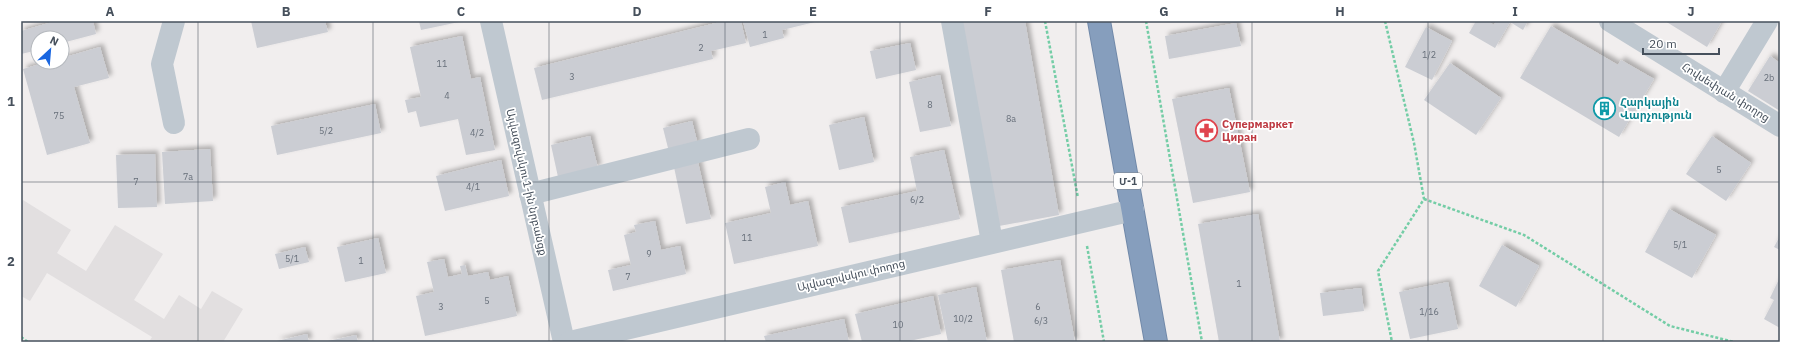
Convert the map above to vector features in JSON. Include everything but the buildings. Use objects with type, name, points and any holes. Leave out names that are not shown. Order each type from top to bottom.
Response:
[{"type":"highway","name":"Մ-1","points":[[1099,21],[1156,342]]},
{"type":"street","points":[[174,21],[162,64],[174,123]]},
{"type":"street","name":"Այվազովսկու 1-ին նրբանցք","points":[[491,21],[564,342]]},
{"type":"street","points":[[952,21],[992,242]]},
{"type":"street","name":"Հովսեփյան փողոց","points":[[1610,21],[1780,126]]},
{"type":"street","points":[[1724,92],[1767,21]]},
{"type":"street","points":[[530,194],[749,139]]},
{"type":"street","name":"Այվազովսկու փողոց","points":[[570,342],[1133,210]]},
{"type":"path","points":[[1044,21],[1104,342]]},
{"type":"path","points":[[1146,21],[1202,342]]},
{"type":"path","points":[[1385,21],[1414,143],[1424,199],[1378,270],[1392,342]]},
{"type":"path","points":[[1424,199],[1524,235],[1670,326],[1734,342]]},
{"type":"path","points":[[21,337],[28,342]]},
{"type":"shaded area","points":[[23,200],[71,230],[57,253],[86,271],[115,225],[163,254],[134,300],[164,319],[179,295],[201,309],[212,291],[243,309],[223,342],[149,342],[152,337],[47,273],[30,301],[21,296],[21,204]]},
{"type":"place","name":"Հարկային Վարչություն","points":[[1604,108]]},
{"type":"place","name":"Супермаркет Циран","points":[[1206,130]]}]
